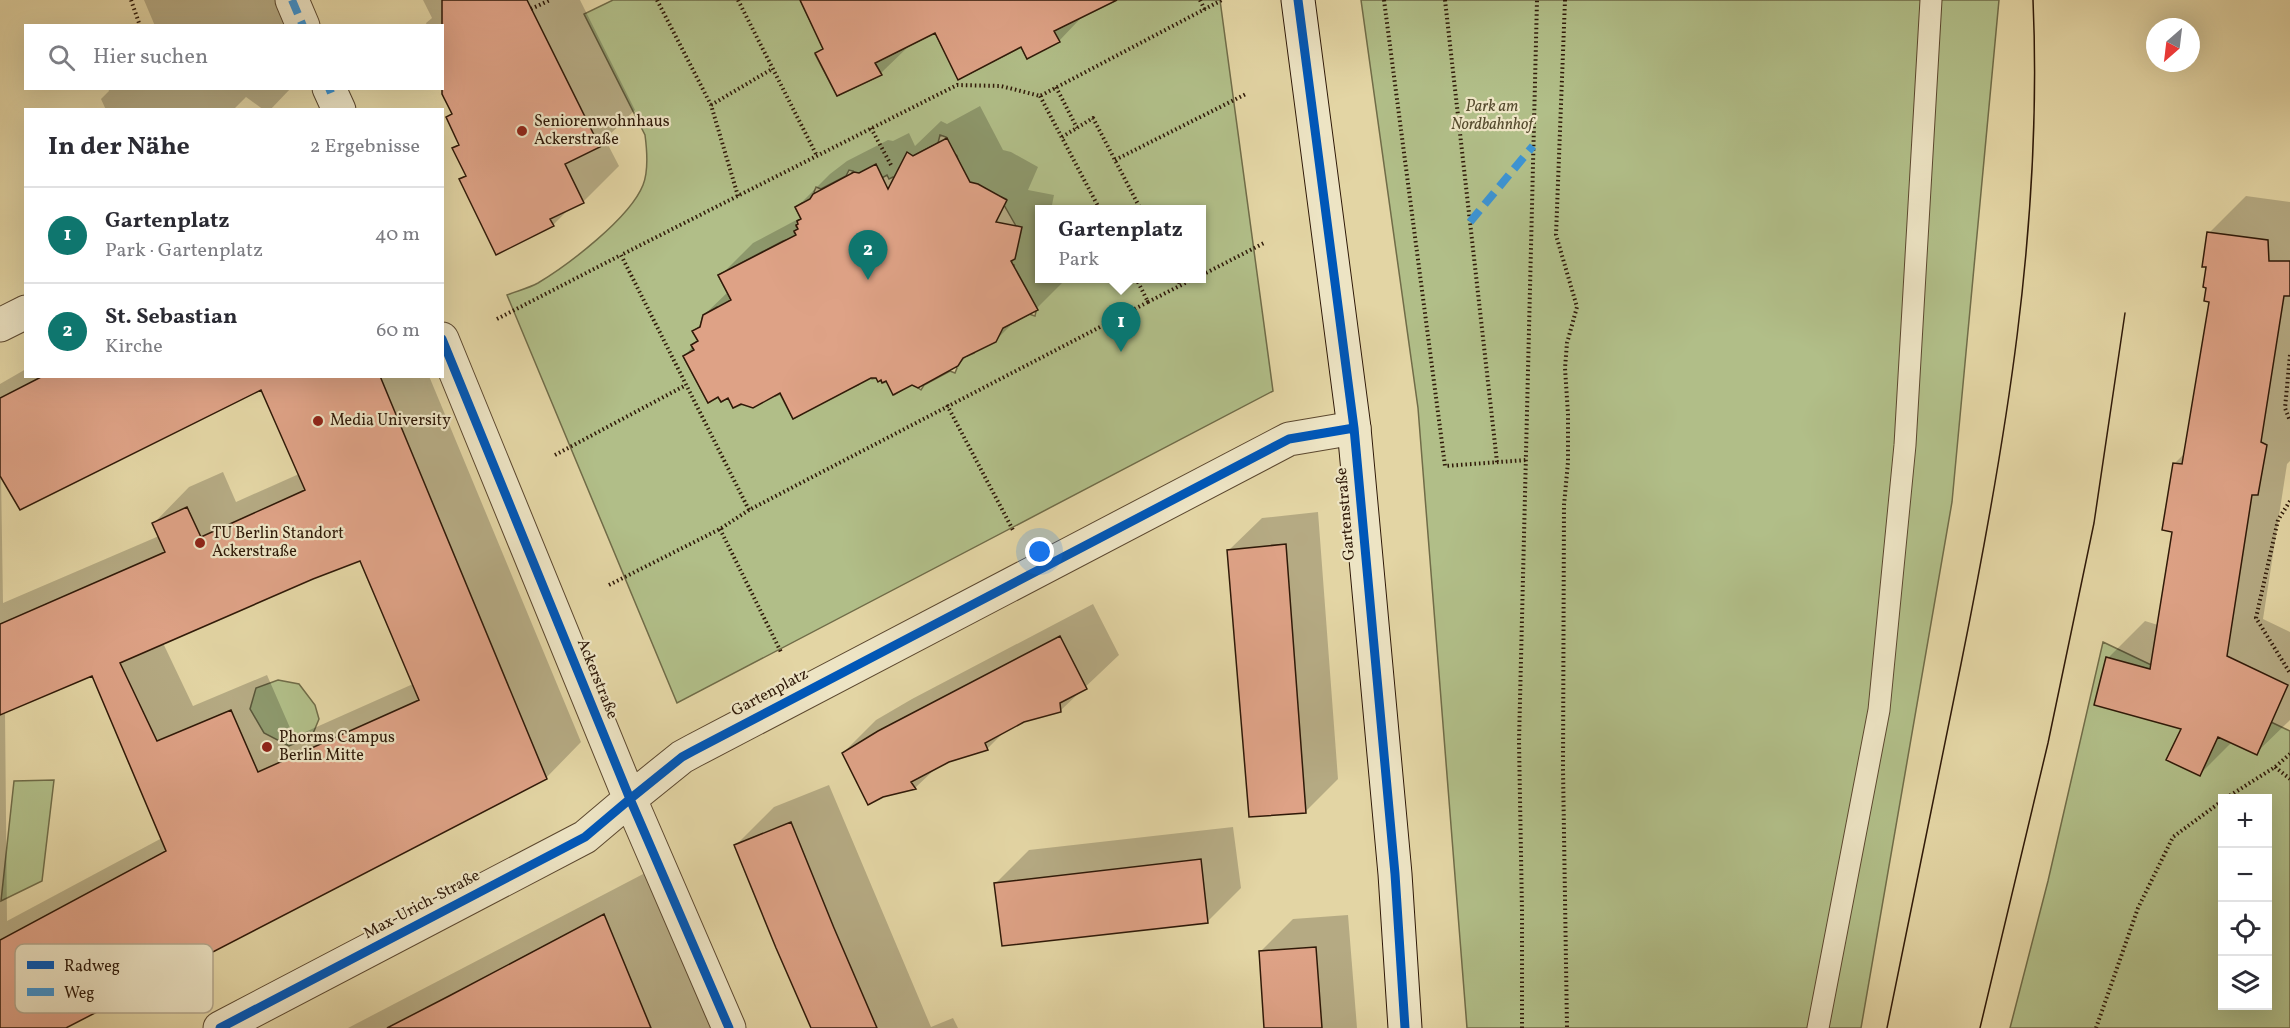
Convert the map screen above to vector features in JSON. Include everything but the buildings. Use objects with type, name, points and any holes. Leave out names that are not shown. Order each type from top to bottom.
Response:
[{"type":"street","points":[[292,0],[302,24]]},
{"type":"street","name":"Gartenstraße","points":[[1299,0],[1354,428],[1395,874],[1406,1028]]},
{"type":"street","points":[[330,90],[338,108]]},
{"type":"street","points":[[0,325],[24,313]]},
{"type":"street","name":"Ackerstraße","points":[[444,344],[630,799],[729,1028]]},
{"type":"street","name":"Gartenplatz","points":[[630,799],[688,754],[1289,439],[1354,428]]},
{"type":"street","name":"Max-Urich-Straße","points":[[220,1028],[585,837],[630,799]]},
{"type":"lane","points":[[1818,1028],[1879,710],[1905,445],[1931,0]]},
{"type":"path","points":[[131,0],[140,24]]},
{"type":"path","points":[[531,9],[550,0]]},
{"type":"path","points":[[657,0],[711,105],[738,196]]},
{"type":"path","points":[[738,0],[817,156]]},
{"type":"path","points":[[1200,0],[1205,10]]},
{"type":"path","points":[[497,319],[957,85],[1001,86],[1040,96],[1222,0]]},
{"type":"path","points":[[1384,0],[1445,466],[1526,460]]},
{"type":"path","points":[[1445,0],[1497,462]]},
{"type":"path","points":[[1522,1028],[1519,742],[1537,0]]},
{"type":"path","points":[[1565,0],[1556,235],[1577,307],[1567,343],[1565,368],[1568,462],[1564,505],[1563,769],[1567,1028]]},
{"type":"path","points":[[711,105],[772,69]]},
{"type":"path","points":[[1056,87],[1077,128]]},
{"type":"path","points":[[1114,160],[1246,94]]},
{"type":"path","points":[[1040,96],[1097,205]]},
{"type":"path","points":[[1062,137],[1093,118],[1138,205]]},
{"type":"path","points":[[871,128],[891,165]]},
{"type":"path","points":[[1206,273],[1264,243]]},
{"type":"path","points":[[621,255],[749,510]]},
{"type":"path","points":[[1138,283],[1148,302]]},
{"type":"path","points":[[609,585],[720,529],[749,510],[948,405],[1187,283]]},
{"type":"path","points":[[2290,355],[2285,408],[2290,421]]},
{"type":"path","points":[[555,455],[686,385]]},
{"type":"path","points":[[948,405],[1014,532]]},
{"type":"path","points":[[2290,501],[2278,520],[2256,618],[2290,673]]},
{"type":"path","points":[[720,529],[781,652]]},
{"type":"path","points":[[2233,794],[2275,767],[2290,754]]},
{"type":"path","points":[[2275,767],[2290,779]]},
{"type":"path","points":[[2096,1028],[2138,908],[2174,837],[2218,804]]},
{"type":"green space","points":[[613,0],[800,0],[824,49],[815,54],[837,96],[881,75],[875,63],[935,33],[959,79],[1021,47],[1027,59],[1054,31],[1116,0],[1220,0],[1273,391],[677,703],[507,295],[538,283],[565,265],[597,240],[625,212],[636,198],[645,179],[647,160],[645,135],[584,14]],"holes":[[[940,135],[946,137],[944,143],[957,156],[964,181],[998,201],[1001,197],[1006,199],[1004,205],[1016,226],[1009,256],[1012,261],[1007,263],[1014,265],[1012,274],[1031,308],[1036,311],[1035,316],[1029,314],[1003,328],[967,338],[974,353],[967,356],[965,353],[954,366],[957,368],[955,373],[950,371],[924,385],[921,390],[917,387],[915,380],[901,387],[902,390],[894,395],[887,381],[883,383],[876,378],[872,379],[869,374],[856,381],[858,385],[800,410],[802,414],[793,419],[780,394],[775,396],[772,392],[733,408],[728,398],[721,402],[718,397],[708,403],[683,356],[694,350],[691,345],[698,341],[693,331],[700,327],[703,315],[717,307],[725,314],[728,308],[726,303],[731,300],[718,275],[783,241],[797,237],[794,232],[798,229],[797,221],[801,219],[795,207],[802,203],[804,206],[817,194],[814,192],[816,187],[821,189],[846,176],[849,170],[853,171],[851,175],[870,171],[882,178],[887,175],[889,179],[893,177],[895,180],[908,153],[913,156],[938,143]]]},
{"type":"green space","name":"Park am Nordbahnhof","points":[[1361,0],[1999,0],[1952,502],[1861,1028],[1467,1028],[1418,408]]},
{"type":"green space","points":[[2103,642],[2290,731],[2290,1028],[2010,1028],[2048,881]]},
{"type":"green space","points":[[278,680],[299,684],[315,705],[319,719],[312,736],[289,746],[264,733],[250,709],[256,688]]},
{"type":"green space","points":[[54,780],[42,881],[1,901],[14,781]]},
{"type":"tram line","points":[[1887,1028],[1977,582],[2006,417],[2026,251],[2032,168],[2035,84],[2033,0]]},
{"type":"tram line","points":[[1980,1028],[2048,743],[2094,523],[2125,313]]},
{"type":"marked path","points":[[292,0],[302,24]]},
{"type":"marked path","points":[[1470,222],[1533,146]]},
{"type":"cycle path","points":[[1298,0],[1354,428],[1395,874],[1405,1028]]},
{"type":"cycle path","points":[[444,344],[630,799],[729,1028]]},
{"type":"cycle path","points":[[220,1028],[585,837],[682,757],[693,751],[1289,439],[1354,428]]},
{"type":"place","name":"Seniorenwohnhaus Ackerstraße","points":[[522,131]]},
{"type":"place","name":"St. Sebastian","points":[[868,280]]},
{"type":"place","name":"Gartenplatz","points":[[1121,352]]},
{"type":"place","name":"Media University","points":[[318,421]]},
{"type":"place","name":"TU Berlin Standort Ackerstraße","points":[[200,543]]},
{"type":"place","name":"Phorms Campus Berlin Mitte","points":[[267,747]]}]
